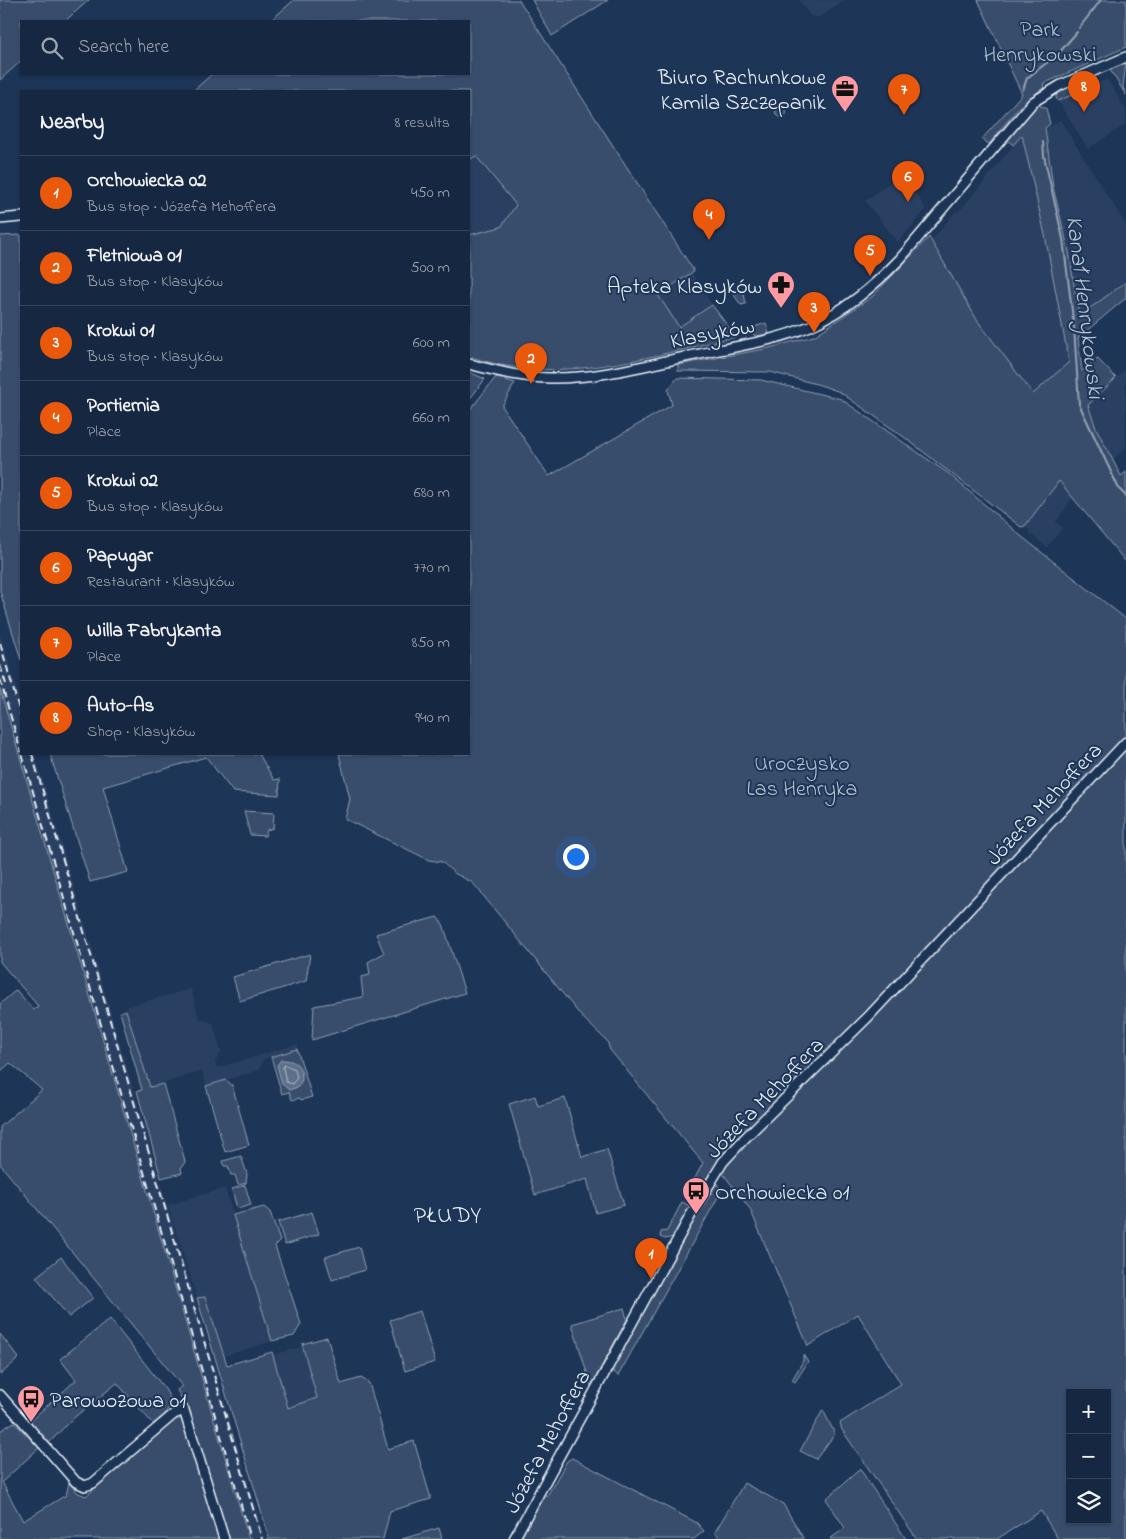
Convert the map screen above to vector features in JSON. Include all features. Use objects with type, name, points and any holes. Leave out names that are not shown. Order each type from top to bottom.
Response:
[{"type":"street","name":"Klasyków","points":[[470,364],[536,378],[581,377],[765,341],[810,326],[848,306],[878,282],[900,259],[1033,102],[1061,84],[1126,56]]},
{"type":"street","points":[[3,219],[20,218]]},
{"type":"street","name":"Józefa Mehoffera","points":[[514,1539],[696,1205],[724,1162],[744,1138],[868,1017],[1126,742]]},
{"type":"street","points":[[0,1395],[76,1482],[85,1486],[93,1483],[174,1414],[184,1410],[224,1539]]},
{"type":"shaded area","points":[[799,0],[846,0],[818,18],[813,15],[811,17]]},
{"type":"shaded area","points":[[1107,79],[1126,110],[1126,124],[1088,149],[1058,101]]},
{"type":"shaded area","points":[[1060,120],[1126,225],[1126,282],[1079,316],[1069,252],[1053,187],[1045,130]]},
{"type":"shaded area","points":[[1022,135],[1045,235],[1069,362],[1032,394],[977,320],[947,270],[932,240],[956,211],[958,213]]},
{"type":"shaded area","points":[[476,156],[516,205],[501,227],[470,235],[470,159]]},
{"type":"shaded area","points":[[902,173],[926,209],[898,242],[865,201]]},
{"type":"shaded area","points":[[691,272],[712,305],[679,327],[658,294]]},
{"type":"shaded area","points":[[1126,369],[1126,448],[1112,461],[1096,428],[1088,405]]},
{"type":"shaded area","points":[[1059,481],[1073,497],[1056,522],[1063,528],[1047,547],[1029,533],[1025,526]]},
{"type":"shaded area","points":[[0,633],[20,702],[20,755],[35,755],[265,1539],[249,1539],[0,689]]},
{"type":"shaded area","points":[[191,989],[199,1018],[213,1023],[221,1052],[215,1062],[217,1068],[298,1044],[297,1049],[264,1059],[259,1070],[206,1086],[202,1071],[150,1088],[126,1007]]},
{"type":"shaded area","points":[[225,1188],[272,1341],[224,1356],[205,1297],[197,1298],[168,1205]]},
{"type":"shaded area","points":[[302,1347],[317,1398],[288,1408],[272,1355]]},
{"type":"green space","points":[[0,0],[89,0],[66,20],[20,20],[20,62],[0,80]]},
{"type":"green space","points":[[294,0],[519,0],[694,271],[658,295],[679,327],[712,305],[736,337],[636,360],[568,369],[535,369],[502,365],[470,356],[470,235],[501,227],[516,205],[476,156],[470,159],[470,90],[194,90],[211,75],[470,75],[470,20],[271,20]]},
{"type":"green space","points":[[532,0],[608,0],[552,36]]},
{"type":"green space","name":"Park Henrykowski","points":[[978,0],[1126,0],[1126,47],[1043,84],[1044,87],[1019,107],[989,144],[982,139],[1022,94]]},
{"type":"green space","points":[[1126,62],[1123,87],[1126,95],[1110,70]]},
{"type":"green space","points":[[1077,82],[1081,91],[1058,101],[1056,98],[1057,91]]},
{"type":"green space","points":[[1038,105],[1046,108],[1050,124],[1045,128],[1053,187],[1069,252],[1079,316],[1126,282],[1126,298],[1078,338],[1082,371],[1097,358],[1116,378],[1088,405],[1096,428],[1121,476],[1126,472],[1126,562],[1059,481],[1025,526],[1021,527],[904,437],[840,392],[770,372],[678,371],[678,365],[765,349],[814,336],[873,296],[929,237],[977,320],[1033,394],[1069,362],[1045,235],[1022,135],[1013,145],[1006,139],[1023,118]]},
{"type":"green space","points":[[781,106],[787,112],[781,118],[775,112]]},
{"type":"green space","points":[[20,235],[20,657],[0,591],[0,236]]},
{"type":"green space","points":[[743,289],[746,304],[741,305],[734,295]]},
{"type":"green space","points":[[766,323],[769,334],[755,336],[748,329]]},
{"type":"green space","points":[[470,372],[485,379],[470,399]]},
{"type":"green space","name":"Uroczysko Las Henryka","points":[[496,377],[515,383],[502,406],[549,476],[672,405],[668,390],[677,378],[761,380],[841,399],[949,474],[1021,536],[1126,619],[1126,1539],[1058,1539],[1041,1511],[997,1539],[917,1539],[842,1430],[840,1423],[901,1384],[858,1314],[808,1346],[750,1209],[724,1175],[714,1167],[693,1200],[687,1197],[689,1195],[687,1193],[703,1163],[610,1050],[607,1041],[581,1016],[473,883],[454,873],[442,862],[429,860],[345,819],[350,799],[339,755],[470,755],[470,410]]},
{"type":"green space","points":[[0,689],[249,1539],[227,1539],[190,1414],[177,1390],[182,1386],[0,1164],[0,1127],[42,1090],[10,1063],[0,1072],[0,1004],[16,990],[34,1010],[38,1006],[0,962]]},
{"type":"green space","points":[[50,755],[260,755],[274,780],[280,779],[279,795],[233,792],[206,757],[103,787],[128,872],[90,882]]},
{"type":"green space","points":[[244,811],[274,813],[273,828],[267,830],[265,836],[250,835]]},
{"type":"green space","points":[[437,917],[443,924],[465,993],[312,1040],[314,1006],[363,997],[361,977],[370,975],[368,962],[384,953],[376,934]]},
{"type":"green space","points":[[310,954],[306,981],[240,1001],[233,977]]},
{"type":"green space","points":[[126,1010],[150,1087],[163,1084],[184,1157],[185,1162],[181,1168],[182,1173],[161,1178],[137,1091],[142,1090],[120,1012]]},
{"type":"green space","points":[[297,1049],[312,1097],[292,1100],[289,1092],[282,1094],[271,1057]]},
{"type":"green space","points":[[226,1080],[232,1085],[249,1145],[225,1152],[206,1086]]},
{"type":"green space","points":[[535,1096],[538,1106],[565,1098],[582,1157],[607,1149],[624,1205],[596,1213],[587,1179],[535,1195],[509,1104]]},
{"type":"green space","points":[[241,1156],[247,1174],[246,1183],[238,1185],[235,1175],[231,1175],[228,1166],[224,1166],[223,1161]]},
{"type":"green space","points":[[715,1181],[721,1190],[717,1199],[618,1376],[611,1369]]},
{"type":"green space","points":[[245,1185],[251,1205],[237,1209],[232,1189]]},
{"type":"green space","points":[[682,1202],[690,1206],[673,1237],[665,1239],[660,1237],[661,1232],[667,1231]]},
{"type":"green space","points":[[264,1207],[270,1212],[280,1241],[275,1246],[301,1324],[294,1336],[272,1341],[233,1215]]},
{"type":"green space","points":[[312,1212],[319,1234],[285,1245],[278,1222]]},
{"type":"green space","points":[[359,1247],[365,1270],[332,1280],[325,1257]]},
{"type":"green space","points":[[61,1257],[93,1298],[69,1317],[36,1277]]},
{"type":"green space","points":[[205,1297],[227,1365],[272,1352],[288,1408],[317,1398],[302,1344],[327,1337],[341,1384],[361,1378],[369,1383],[388,1449],[414,1441],[431,1499],[390,1511],[383,1539],[266,1539],[269,1537],[197,1298]]},
{"type":"green space","points":[[624,1308],[627,1319],[591,1386],[572,1324]]},
{"type":"green space","points":[[420,1311],[435,1362],[405,1371],[390,1320]]},
{"type":"green space","points":[[110,1319],[165,1389],[172,1401],[165,1414],[153,1424],[117,1383],[71,1420],[49,1443],[30,1421],[76,1380],[60,1359]]},
{"type":"green space","points":[[0,1334],[19,1358],[0,1375]]},
{"type":"green space","points":[[803,1355],[808,1362],[795,1382],[792,1380],[803,1361]]},
{"type":"green space","points":[[823,1410],[835,1434],[816,1459],[800,1451]]},
{"type":"green space","points":[[176,1419],[182,1419],[219,1539],[0,1539],[0,1431],[14,1422],[39,1448],[2,1482],[23,1521],[66,1495],[69,1483],[78,1493],[86,1496]]},
{"type":"green space","points":[[572,1458],[697,1523],[704,1531],[694,1539],[527,1539],[521,1536],[544,1494],[547,1496],[567,1461]]},
{"type":"green space","points":[[860,1469],[906,1539],[830,1539],[845,1528],[826,1499]]},
{"type":"green space","points":[[744,1483],[783,1504],[804,1539],[721,1539],[715,1532]]},
{"type":"green space","points":[[439,1528],[442,1539],[402,1539]]},
{"type":"water","points":[[281,1060],[294,1062],[299,1067],[302,1080],[298,1087],[289,1090],[282,1084],[277,1065]]},
{"type":"waterway","name":"Kanał Henrykowski","points":[[1079,28],[1101,0]]},
{"type":"waterway","name":"Kanał Henrykowski","points":[[1023,90],[1027,78],[1058,54],[1077,32]]},
{"type":"waterway","name":"Kanał Henrykowski","points":[[1043,142],[1044,156],[1063,239],[1074,327],[1079,404],[1119,489],[1126,496]]},
{"type":"railway","points":[[0,643],[20,713]]},
{"type":"railway","points":[[0,665],[6,684]]},
{"type":"railway","points":[[0,679],[20,749]]},
{"type":"railway","points":[[22,755],[251,1539]]},
{"type":"railway","points":[[32,755],[262,1539]]},
{"type":"place","name":"Auto-As","points":[[1084,112]]},
{"type":"place","name":"Biuro Rachunkowe Kamila Szczepanik","points":[[845,113]]},
{"type":"place","name":"Willa Fabrykanta","points":[[904,115]]},
{"type":"place","name":"Papugar","points":[[908,202]]},
{"type":"place","name":"Portiernia","points":[[709,240]]},
{"type":"place","name":"Krokwi 02","points":[[870,276]]},
{"type":"place","name":"Apteka Klasyków","points":[[781,309]]},
{"type":"place","name":"Krokwi 01","points":[[814,333]]},
{"type":"place","name":"Fletniowa 01","points":[[531,384]]},
{"type":"place","name":"Orchowiecka 01","points":[[696,1215]]},
{"type":"place","name":"Orchowiecka 02","points":[[651,1279]]},
{"type":"place","name":"Parowozowa 01","points":[[31,1423]]},
{"type":"district","name":"PŁUDY","points":[[448,1214]]}]
